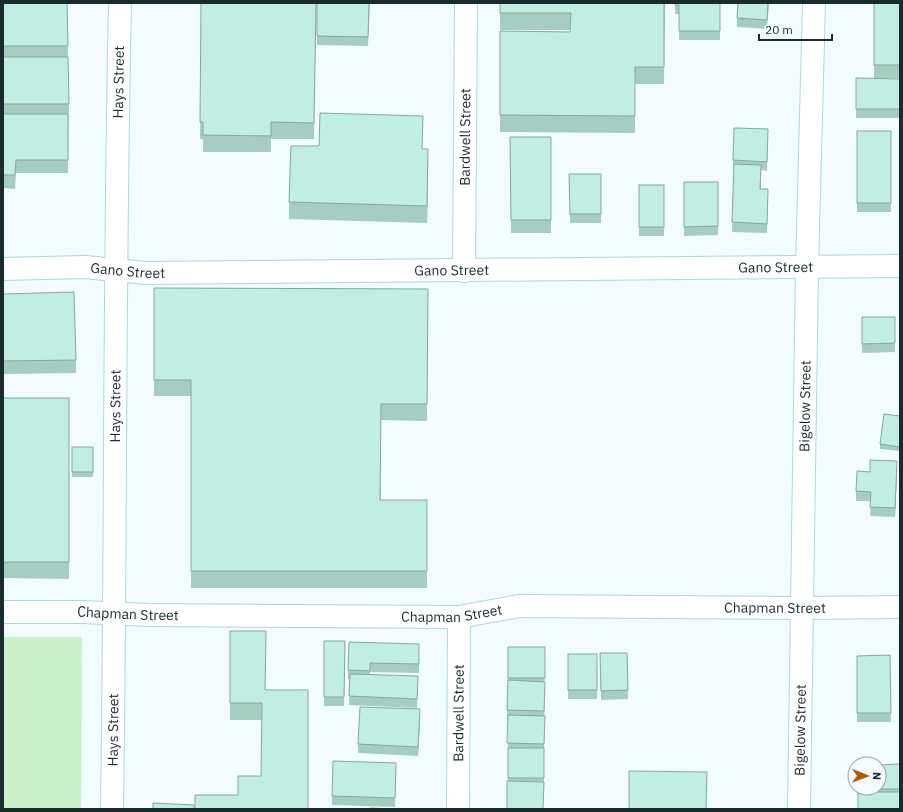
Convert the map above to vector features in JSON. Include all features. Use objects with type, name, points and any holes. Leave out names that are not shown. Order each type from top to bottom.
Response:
[{"type":"street","name":"Hays Street","points":[[112,809],[115,615],[115,270],[120,3]]},
{"type":"street","name":"Bardwell Street","points":[[464,271],[466,3]]},
{"type":"street","name":"Bigelow Street","points":[[799,809],[807,268],[814,3]]},
{"type":"street","name":"Gano Street","points":[[3,269],[85,266],[146,273],[900,266]]},
{"type":"street","name":"Chapman Street","points":[[3,612],[83,612],[115,615],[459,617],[519,606],[803,608],[900,607]]},
{"type":"street","name":"Bardwell Street","points":[[458,809],[459,617]]},
{"type":"green space","points":[[3,637],[82,637],[81,809],[3,809]]},
{"type":"building","points":[[3,3],[67,3],[68,46],[3,46]]},
{"type":"building","points":[[201,3],[316,3],[314,123],[271,122],[271,136],[203,135],[203,122],[200,122]]},
{"type":"building","points":[[317,3],[369,3],[368,37],[317,36]]},
{"type":"building","points":[[500,3],[664,3],[664,67],[635,67],[635,116],[500,115],[500,31],[570,32],[571,13],[500,13]]},
{"type":"building","points":[[675,3],[720,3],[720,31],[679,31],[679,5],[675,5]]},
{"type":"building","points":[[738,3],[768,3],[767,20],[737,18]]},
{"type":"building","points":[[874,3],[900,3],[900,65],[874,65]]},
{"type":"building","points":[[3,57],[68,57],[69,104],[3,104]]},
{"type":"building","points":[[856,78],[900,79],[900,109],[856,109]]},
{"type":"building","points":[[320,113],[423,116],[422,149],[428,149],[427,206],[289,202],[291,146],[319,146]]},
{"type":"building","points":[[3,114],[68,114],[68,160],[16,160],[15,175],[3,175]]},
{"type":"building","points":[[734,128],[768,129],[767,162],[733,160]]},
{"type":"building","points":[[857,131],[891,131],[891,203],[857,203]]},
{"type":"building","points":[[510,137],[551,137],[551,220],[511,220]]},
{"type":"building","points":[[734,164],[761,165],[760,189],[768,189],[767,224],[732,222]]},
{"type":"building","points":[[569,174],[601,174],[601,214],[570,214]]},
{"type":"building","points":[[684,182],[718,182],[718,226],[684,227]]},
{"type":"building","points":[[639,185],[664,185],[664,227],[639,227]]},
{"type":"building","points":[[154,288],[428,289],[427,404],[381,404],[380,500],[427,500],[427,571],[191,571],[191,380],[154,380]]},
{"type":"building","points":[[74,292],[76,360],[3,361],[3,294]]},
{"type":"building","points":[[862,317],[895,317],[895,343],[862,344]]},
{"type":"building","points":[[3,398],[69,398],[69,562],[3,562]]},
{"type":"building","points":[[884,414],[900,416],[900,447],[880,444]]},
{"type":"building","points":[[72,447],[93,447],[93,472],[72,472]]},
{"type":"building","points":[[870,460],[897,461],[895,508],[870,507],[871,492],[856,491],[857,471],[870,472]]},
{"type":"building","points":[[230,631],[266,631],[265,690],[308,690],[308,809],[195,809],[195,795],[238,795],[238,776],[261,776],[262,703],[230,703]]},
{"type":"building","points":[[324,641],[345,641],[344,697],[324,697]]},
{"type":"building","points":[[349,642],[419,644],[419,664],[370,663],[370,671],[348,670]]},
{"type":"building","points":[[508,647],[545,647],[545,678],[508,678]]},
{"type":"building","points":[[600,653],[627,653],[628,690],[601,691]]},
{"type":"building","points":[[568,654],[597,654],[597,690],[568,690]]},
{"type":"building","points":[[890,655],[891,713],[857,713],[857,656]]},
{"type":"building","points":[[350,674],[418,676],[417,699],[349,696]]},
{"type":"building","points":[[508,680],[545,682],[544,711],[507,710]]},
{"type":"building","points":[[360,707],[420,709],[418,747],[358,744]]},
{"type":"building","points":[[508,715],[545,716],[544,744],[507,743]]},
{"type":"building","points":[[508,748],[544,748],[544,778],[508,778]]},
{"type":"building","points":[[333,761],[396,763],[395,798],[332,796]]},
{"type":"building","points":[[900,764],[900,789],[887,789],[887,765]]},
{"type":"building","points":[[629,771],[707,772],[706,809],[629,809]]},
{"type":"building","points":[[507,781],[544,782],[543,809],[507,809]]},
{"type":"building","points":[[887,792],[900,792],[900,809],[858,809],[858,796],[887,796]]},
{"type":"building","points":[[153,803],[194,805],[194,809],[153,809]]},
{"type":"building","points":[[370,808],[398,809],[370,809]]}]
